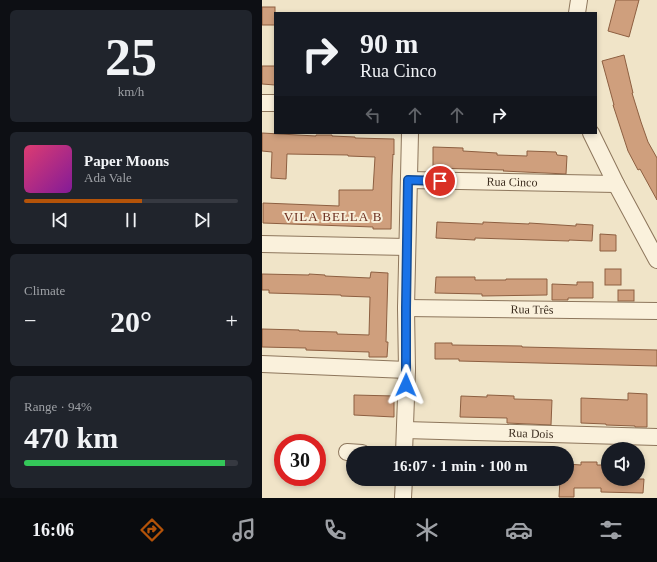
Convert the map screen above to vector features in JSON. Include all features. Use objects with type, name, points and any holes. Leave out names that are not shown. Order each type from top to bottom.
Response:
[{"type":"street","points":[[576,12],[579,0]]},
{"type":"street","points":[[262,103],[274,103]]},
{"type":"street","points":[[404,446],[407,370],[406,308],[410,134]]},
{"type":"street","points":[[592,134],[616,184],[657,260]]},
{"type":"street","name":"Rua Cinco","points":[[408,180],[616,184]]},
{"type":"street","points":[[262,244],[407,247]]},
{"type":"street","name":"Rua Três","points":[[406,308],[657,311]]},
{"type":"street","points":[[262,364],[407,370]]},
{"type":"street","name":"Rua Dois","points":[[405,430],[657,437]]},
{"type":"street","points":[[404,486],[404,498]]},
{"type":"building","points":[[616,0],[639,0],[629,37],[608,31]]},
{"type":"building","points":[[262,7],[275,7],[274,25],[262,25]]},
{"type":"building","points":[[624,55],[632,93],[641,122],[648,142],[657,158],[657,200],[628,151],[613,105],[602,61]]},
{"type":"building","points":[[262,66],[274,66],[274,85],[262,84]]},
{"type":"building","points":[[262,133],[394,139],[391,229],[263,223],[263,203],[339,206],[339,190],[373,190],[375,157],[287,154],[286,179],[271,178],[272,152],[262,151]]},
{"type":"building","points":[[433,147],[463,148],[463,151],[497,153],[497,155],[527,156],[527,151],[556,152],[557,155],[567,156],[566,174],[503,171],[504,170],[433,168]]},
{"type":"building","points":[[437,222],[483,224],[483,222],[529,223],[576,226],[576,224],[593,225],[592,241],[475,238],[475,240],[436,238]]},
{"type":"building","points":[[600,234],[616,235],[616,251],[600,251]]},
{"type":"building","points":[[605,269],[621,269],[621,285],[605,285]]},
{"type":"building","points":[[371,272],[388,273],[387,357],[369,357],[369,352],[262,347],[262,329],[337,332],[337,334],[369,335],[370,297],[269,293],[269,290],[262,290],[262,274],[309,274],[370,278]]},
{"type":"building","points":[[436,277],[475,277],[475,280],[547,279],[547,295],[482,296],[482,294],[435,293]]},
{"type":"building","points":[[577,282],[593,282],[593,298],[568,298],[568,300],[552,300],[552,284],[577,285]]},
{"type":"building","points":[[618,290],[634,290],[634,301],[618,301]]},
{"type":"building","points":[[435,343],[452,343],[452,345],[657,350],[657,366],[459,361],[459,359],[435,359]]},
{"type":"building","points":[[628,393],[647,394],[647,427],[581,423],[581,398],[628,400]]},
{"type":"building","points":[[354,395],[394,396],[394,417],[354,415]]},
{"type":"building","points":[[487,395],[514,396],[514,399],[552,400],[551,425],[507,423],[507,418],[460,417],[461,396],[487,397]]},
{"type":"building","points":[[581,462],[597,462],[597,465],[601,465],[601,486],[644,486],[643,493],[601,492],[601,488],[574,488],[574,497],[559,497],[560,486],[574,486],[574,464],[581,465]]},
{"type":"district","name":"VILA BELLA B","points":[[333,216]]},
{"type":"route","points":[[406,385],[408,180],[440,181]]}]
